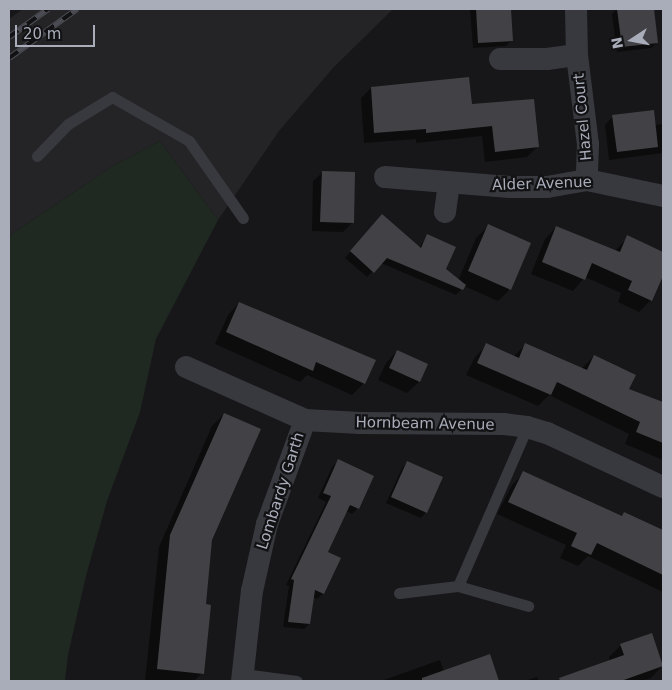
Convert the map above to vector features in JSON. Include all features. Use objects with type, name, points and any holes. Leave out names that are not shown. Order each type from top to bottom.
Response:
[{"type":"street","name":"Hazel Court","points":[[576,9],[576,55],[588,144],[587,180]]},
{"type":"street","name":"Hazel Court","points":[[500,59],[547,59],[576,55]]},
{"type":"street","name":"Alder Avenue","points":[[384,176],[449,183],[547,187],[587,180],[663,196]]},
{"type":"street","points":[[444,212],[449,183]]},
{"type":"street","name":"Hornbeam Avenue","points":[[186,367],[304,420],[360,423],[504,424],[547,433],[663,487]]},
{"type":"street","name":"Lombardy Garth","points":[[243,678],[252,591],[267,524],[304,420]]},
{"type":"lane","points":[[37,156],[68,124],[112,97],[188,141],[243,218]]},
{"type":"lane","points":[[458,586],[527,428]]},
{"type":"lane","points":[[399,593],[458,586],[528,606]]},
{"type":"lane","points":[[243,678],[297,681]]},
{"type":"shaded area","points":[[23,9],[393,9],[333,68],[279,131],[218,220],[160,141],[111,167],[9,236],[9,19]]},
{"type":"shaded area","points":[[160,141],[218,220],[156,339],[140,412],[107,501],[86,576],[68,655],[65,681],[9,681],[9,236],[111,167]]},
{"type":"building","points":[[476,9],[511,9],[513,41],[478,43]]},
{"type":"building","points":[[617,9],[654,9],[658,43],[622,47]]},
{"type":"building","points":[[469,77],[472,104],[534,99],[539,147],[495,152],[492,126],[426,133],[426,129],[374,133],[371,87]]},
{"type":"building","points":[[654,110],[658,147],[617,152],[612,115]]},
{"type":"building","points":[[322,171],[355,172],[354,223],[320,222]]},
{"type":"building","points":[[382,214],[421,248],[427,234],[456,247],[446,269],[466,285],[463,290],[387,258],[374,273],[350,251]]},
{"type":"building","points":[[488,224],[531,243],[511,290],[468,271]]},
{"type":"building","points":[[556,226],[620,252],[627,235],[663,252],[663,276],[652,301],[628,290],[632,281],[592,263],[585,280],[542,262]]},
{"type":"building","points":[[239,302],[376,360],[365,384],[316,362],[313,371],[226,332]]},
{"type":"building","points":[[486,343],[519,358],[525,343],[587,370],[594,355],[636,375],[629,389],[663,402],[663,443],[636,432],[640,422],[557,382],[551,395],[477,363]]},
{"type":"building","points":[[397,350],[428,364],[420,382],[389,368]]},
{"type":"building","points":[[224,413],[261,429],[212,540],[206,604],[211,605],[204,674],[157,669],[170,535]]},
{"type":"building","points":[[338,459],[374,476],[359,509],[350,505],[328,552],[341,558],[324,594],[315,590],[310,624],[288,622],[294,580],[291,579],[331,496],[323,493]]},
{"type":"building","points":[[407,461],[443,477],[427,513],[391,497]]},
{"type":"building","points":[[523,471],[622,516],[624,512],[663,530],[663,575],[597,543],[591,555],[571,546],[577,533],[508,502]]},
{"type":"building","points":[[652,633],[663,666],[621,681],[560,681],[559,678],[624,655],[620,644]]},
{"type":"building","points":[[490,654],[499,681],[422,681],[422,678]]},
{"type":"railway","points":[[9,37],[48,9]]},
{"type":"railway","points":[[9,58],[77,9]]}]
